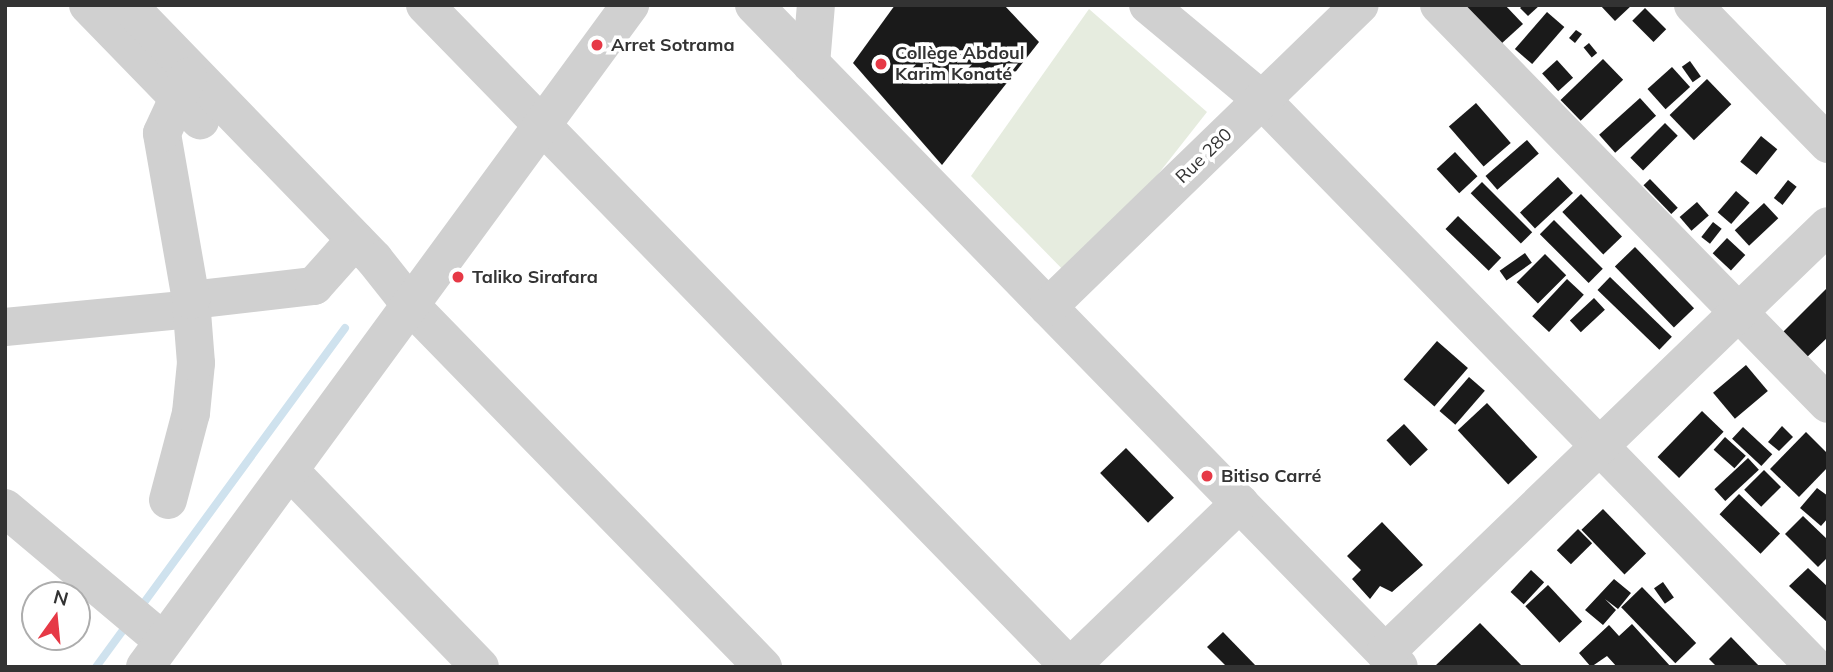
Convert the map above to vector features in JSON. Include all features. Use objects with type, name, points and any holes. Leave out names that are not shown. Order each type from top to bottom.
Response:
[{"type":"street","points":[[88,5],[185,85],[348,251],[361,281],[412,307],[764,667]]},
{"type":"street","points":[[128,5],[185,85]]},
{"type":"street","points":[[425,5],[1070,667],[1240,503]]},
{"type":"street","points":[[5,508],[161,656],[290,471],[630,5]]},
{"type":"street","points":[[754,5],[1392,660],[1600,446],[1828,226]]},
{"type":"street","points":[[811,64],[816,5]]},
{"type":"street","points":[[1148,5],[1262,100],[1815,667]]},
{"type":"street","name":"Rue 280","points":[[1048,307],[1360,5]]},
{"type":"street","points":[[1438,5],[1828,404]]},
{"type":"street","points":[[1693,5],[1828,144]]},
{"type":"street","points":[[168,500],[191,413],[196,363],[191,305],[162,133],[185,85]]},
{"type":"street","points":[[5,327],[191,305],[314,286],[348,251]]},
{"type":"street","points":[[290,471],[480,667]]},
{"type":"shaded area","points":[[1089,9],[1207,112],[1074,281],[971,176]]},
{"type":"building","points":[[895,5],[1004,5],[1039,42],[942,165],[853,63]]},
{"type":"building","points":[[1464,5],[1505,5],[1523,24],[1501,44]]},
{"type":"building","points":[[1523,5],[1540,5],[1528,16],[1520,8]]},
{"type":"building","points":[[1600,5],[1632,5],[1615,21]]},
{"type":"building","points":[[1645,8],[1666,29],[1653,42],[1632,21]]},
{"type":"building","points":[[1547,12],[1564,27],[1532,64],[1515,49]]},
{"type":"building","points":[[1576,30],[1582,34],[1575,43],[1569,38]]},
{"type":"building","points":[[1589,43],[1597,53],[1592,58],[1584,47]]},
{"type":"building","points":[[1603,59],[1623,80],[1581,121],[1561,100]]},
{"type":"building","points":[[1557,60],[1573,78],[1558,91],[1542,73]]},
{"type":"building","points":[[1690,61],[1701,77],[1693,82],[1682,67]]},
{"type":"building","points":[[1672,67],[1690,87],[1666,109],[1647,89]]},
{"type":"building","points":[[1707,79],[1731,104],[1694,140],[1670,115]]},
{"type":"building","points":[[1640,98],[1656,116],[1615,153],[1599,135]]},
{"type":"building","points":[[1476,103],[1511,143],[1484,167],[1449,127]]},
{"type":"building","points":[[1665,123],[1678,136],[1643,170],[1630,158]]},
{"type":"building","points":[[1761,136],[1777,149],[1757,175],[1740,162]]},
{"type":"building","points":[[1527,140],[1539,154],[1497,190],[1485,176]]},
{"type":"building","points":[[1455,152],[1478,176],[1459,193],[1437,169]]},
{"type":"building","points":[[1558,177],[1573,193],[1535,229],[1520,212]]},
{"type":"building","points":[[1650,179],[1678,208],[1671,214],[1644,185]]},
{"type":"building","points":[[1788,180],[1797,187],[1783,205],[1774,198]]},
{"type":"building","points":[[1482,182],[1532,232],[1521,244],[1471,193]]},
{"type":"building","points":[[1736,191],[1750,203],[1731,224],[1718,212]]},
{"type":"building","points":[[1581,194],[1622,236],[1603,255],[1562,212]]},
{"type":"building","points":[[1697,202],[1709,216],[1691,231],[1680,217]]},
{"type":"building","points":[[1764,203],[1778,218],[1749,246],[1735,230]]},
{"type":"building","points":[[1458,216],[1501,258],[1489,271],[1445,229]]},
{"type":"building","points":[[1554,220],[1603,269],[1589,283],[1540,234]]},
{"type":"building","points":[[1713,222],[1722,229],[1710,244],[1701,237]]},
{"type":"building","points":[[1727,238],[1745,255],[1731,270],[1713,253]]},
{"type":"building","points":[[1635,247],[1694,308],[1674,328],[1615,266]]},
{"type":"building","points":[[1525,253],[1532,263],[1506,281],[1500,271]]},
{"type":"building","points":[[1545,254],[1566,275],[1538,303],[1517,282]]},
{"type":"building","points":[[1610,277],[1672,337],[1659,350],[1597,290]]},
{"type":"building","points":[[1567,279],[1584,295],[1549,332],[1532,316]]},
{"type":"building","points":[[1826,289],[1828,337],[1804,360],[1780,335]]},
{"type":"building","points":[[1594,298],[1605,310],[1581,332],[1570,321]]},
{"type":"building","points":[[1437,341],[1468,368],[1434,406],[1404,379]]},
{"type":"building","points":[[1746,365],[1768,391],[1735,419],[1713,393]]},
{"type":"building","points":[[1469,377],[1485,391],[1455,425],[1439,411]]},
{"type":"building","points":[[1487,403],[1537,457],[1508,484],[1458,430]]},
{"type":"building","points":[[1702,411],[1724,432],[1679,478],[1658,457]]},
{"type":"building","points":[[1404,424],[1428,450],[1410,466],[1386,440]]},
{"type":"building","points":[[1782,426],[1793,437],[1779,451],[1768,442]]},
{"type":"building","points":[[1743,427],[1772,454],[1761,466],[1732,439]]},
{"type":"building","points":[[1806,432],[1828,454],[1828,467],[1799,497],[1770,469]]},
{"type":"building","points":[[1725,437],[1746,456],[1734,468],[1714,450]]},
{"type":"building","points":[[1126,448],[1174,498],[1148,523],[1100,473]]},
{"type":"building","points":[[1748,458],[1759,470],[1725,501],[1714,489]]},
{"type":"building","points":[[1764,470],[1781,487],[1761,507],[1744,490]]},
{"type":"building","points":[[1817,488],[1828,496],[1828,518],[1821,526],[1800,508]]},
{"type":"building","points":[[1739,494],[1780,534],[1761,554],[1720,514]]},
{"type":"building","points":[[1603,509],[1646,554],[1624,574],[1581,530]]},
{"type":"building","points":[[1803,516],[1828,540],[1828,557],[1818,567],[1785,534]]},
{"type":"building","points":[[1382,522],[1423,565],[1392,592],[1380,586],[1370,599],[1352,579],[1361,570],[1347,556]]},
{"type":"building","points":[[1578,529],[1592,543],[1571,564],[1557,550]]},
{"type":"building","points":[[1808,568],[1828,587],[1828,623],[1789,586]]},
{"type":"building","points":[[1531,570],[1544,582],[1524,604],[1511,592]]},
{"type":"building","points":[[1614,579],[1631,593],[1618,609],[1605,599],[1616,610],[1603,625],[1585,610]]},
{"type":"building","points":[[1663,582],[1674,598],[1665,604],[1654,588]]},
{"type":"building","points":[[1548,585],[1582,622],[1559,643],[1525,606]]},
{"type":"building","points":[[1642,587],[1696,643],[1675,663],[1621,607]]},
{"type":"building","points":[[1480,623],[1523,667],[1434,667]]},
{"type":"building","points":[[1632,624],[1671,667],[1617,667],[1607,656],[1591,667],[1579,653],[1609,625],[1619,636]]},
{"type":"building","points":[[1223,632],[1257,667],[1227,667],[1207,647]]},
{"type":"building","points":[[1731,637],[1760,667],[1717,667],[1709,659]]},
{"type":"waterway","points":[[143,604],[345,328]]},
{"type":"waterway","points":[[96,667],[126,626]]},
{"type":"place","name":"Arret Sotrama","points":[[597,45]]},
{"type":"place","name":"Collège Abdoul Karim Konaté","points":[[881,64]]},
{"type":"place","name":"Taliko Sirafara","points":[[458,277]]},
{"type":"place","name":"Bitiso Carré","points":[[1207,476]]}]
